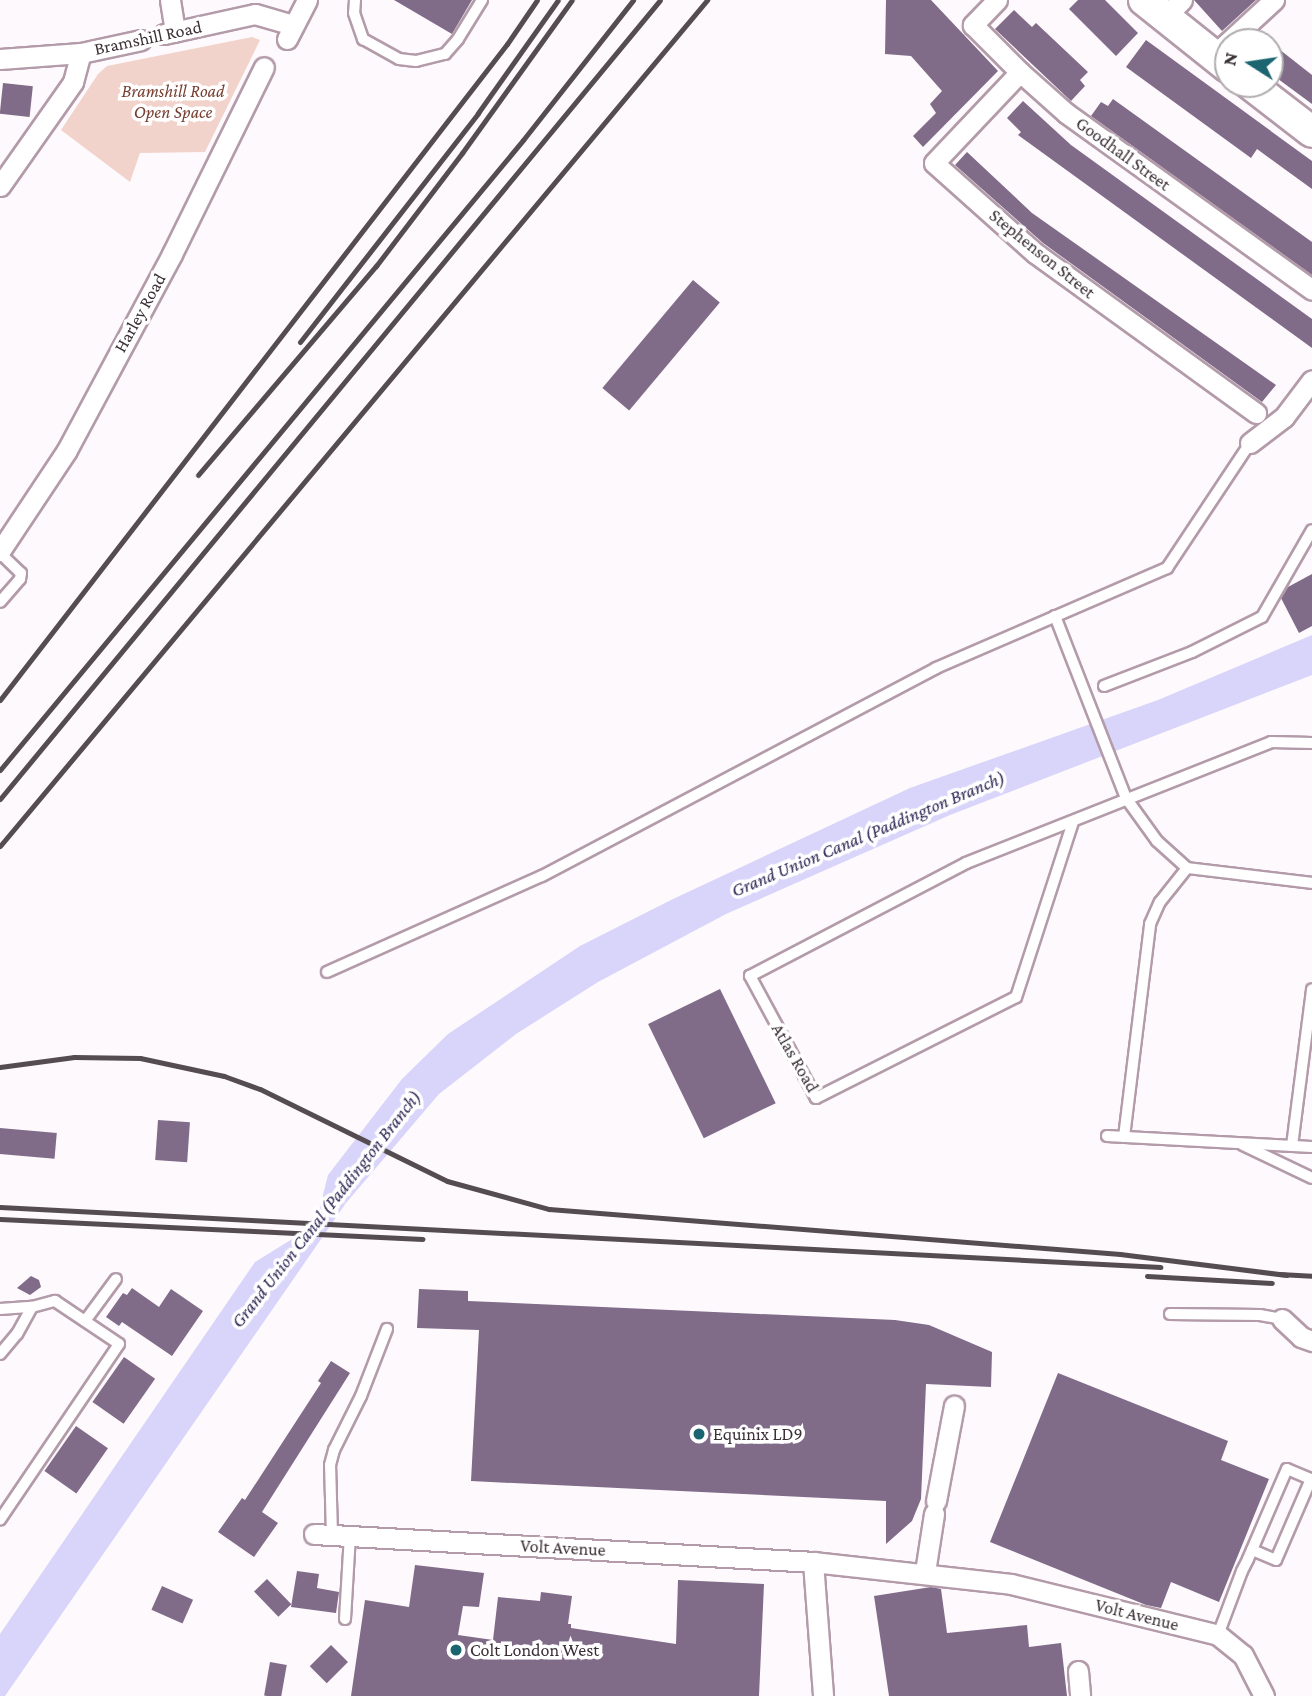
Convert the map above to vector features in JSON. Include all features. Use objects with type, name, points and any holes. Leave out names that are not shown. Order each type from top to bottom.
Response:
[{"type":"main road","points":[[1164,5],[1214,55]]},
{"type":"main road","points":[[1268,98],[1312,132]]},
{"type":"street","points":[[170,0],[170,33]]},
{"type":"street","name":"Bramshill Road","points":[[170,33],[255,14],[290,32],[307,0]]},
{"type":"street","name":"Goodhall Street","points":[[997,0],[973,25],[1020,72],[1066,113],[1312,290]]},
{"type":"street","points":[[1249,28],[1274,0]]},
{"type":"street","name":"Bramshill Road","points":[[0,59],[81,52],[141,40]]},
{"type":"street","points":[[0,186],[73,82],[81,52]]},
{"type":"street","name":"Harley Road","points":[[0,552],[67,450],[172,254],[264,67]]},
{"type":"street","name":"Stephenson Street","points":[[1020,72],[934,163],[1035,253],[1256,413]]},
{"type":"street","points":[[1250,443],[1284,417],[1312,380]]},
{"type":"street","points":[[1282,1319],[1301,1337],[1312,1341]]},
{"type":"street","points":[[925,1572],[954,1406]]},
{"type":"street","name":"Volt Avenue","points":[[332,1535],[813,1562],[925,1572],[1011,1584],[1218,1635],[1243,1655],[1264,1696]]},
{"type":"street","points":[[813,1562],[823,1696]]},
{"type":"street","points":[[1078,1671],[1080,1696]]},
{"type":"lane","points":[[355,0],[354,13],[363,39],[399,59],[416,61],[444,54],[458,40],[482,0]]},
{"type":"lane","name":"Bramshill Road","points":[[141,40],[170,33]]},
{"type":"lane","points":[[327,972],[542,876],[936,668],[1167,568],[1250,443]]},
{"type":"lane","points":[[1104,686],[1192,653],[1262,617],[1312,530]]},
{"type":"lane","points":[[0,552],[21,573],[20,579],[0,601]]},
{"type":"lane","points":[[1055,616],[1125,794],[1143,825],[1187,868],[1312,883]]},
{"type":"lane","name":"Atlas Road","points":[[1073,822],[1016,997],[816,1098],[750,976],[966,863],[1073,822],[1125,794],[1271,742],[1312,743]]},
{"type":"lane","points":[[1124,1137],[1150,924],[1160,902],[1187,868]]},
{"type":"lane","points":[[1292,1146],[1312,989]]},
{"type":"lane","points":[[1108,1136],[1312,1147]]},
{"type":"lane","points":[[1239,1143],[1312,1178]]},
{"type":"lane","points":[[85,1321],[116,1279]]},
{"type":"lane","points":[[0,1309],[32,1307],[55,1301],[119,1344],[0,1520]]},
{"type":"lane","points":[[0,1354],[17,1334],[32,1307]]},
{"type":"lane","points":[[1170,1314],[1260,1315],[1282,1319]]},
{"type":"lane","points":[[345,1619],[332,1535],[330,1465],[334,1450],[361,1396],[387,1329]]},
{"type":"lane","points":[[1218,1635],[1252,1550],[1287,1469],[1311,1479],[1276,1559],[1252,1550]]},
{"type":"green space","name":"Bramshill Road Open Space","points":[[252,37],[260,40],[205,152],[140,153],[130,182],[61,130],[98,74],[107,66]]},
{"type":"water","name":"Grand Union Canal (Paddington Branch)","points":[[1312,635],[1312,675],[950,815],[726,914],[598,982],[516,1034],[439,1094],[346,1203],[5,1696],[0,1696],[0,1634],[255,1262],[302,1233],[320,1207],[328,1175],[402,1079],[448,1034],[580,946],[673,899],[910,788],[1158,700]]},
{"type":"building","points":[[394,0],[472,0],[452,34]]},
{"type":"building","points":[[886,0],[931,0],[998,71],[923,147],[913,136],[936,113],[930,104],[942,91],[911,56],[885,54]]},
{"type":"building","points":[[1078,0],[1105,0],[1138,33],[1116,56],[1069,9]]},
{"type":"building","points":[[1194,0],[1256,0],[1225,28],[1219,28]]},
{"type":"building","points":[[1014,10],[1032,27],[1036,23],[1088,72],[1080,80],[1085,86],[1071,101],[995,29]]},
{"type":"building","points":[[1146,40],[1214,90],[1214,98],[1226,98],[1312,161],[1312,189],[1257,149],[1251,158],[1126,67]]},
{"type":"building","points":[[1284,53],[1312,75],[1312,104],[1284,83]]},
{"type":"building","points":[[3,83],[33,86],[30,117],[0,114]]},
{"type":"building","points":[[1113,99],[1312,242],[1312,275],[1091,116],[1101,102],[1108,106]]},
{"type":"building","points":[[1023,101],[1071,145],[1312,319],[1312,348],[1018,135],[1021,132],[1007,118]]},
{"type":"building","points":[[967,152],[1032,213],[1276,385],[1262,402],[1043,243],[955,165]]},
{"type":"building","points":[[693,280],[720,302],[629,411],[602,388]]},
{"type":"building","points":[[1312,574],[1312,626],[1299,633],[1281,598],[1288,587]]},
{"type":"building","points":[[720,989],[776,1103],[704,1138],[648,1024]]},
{"type":"building","points":[[158,1120],[190,1122],[187,1162],[155,1160]]},
{"type":"building","points":[[0,1128],[57,1133],[55,1159],[0,1154]]},
{"type":"building","points":[[31,1276],[39,1280],[41,1287],[30,1295],[17,1288]]},
{"type":"building","points":[[132,1288],[159,1307],[171,1289],[203,1311],[172,1356],[122,1322],[119,1326],[106,1317],[123,1293],[127,1295]]},
{"type":"building","name":"Equinix LD9","points":[[419,1289],[468,1291],[468,1301],[895,1320],[929,1325],[992,1352],[991,1387],[926,1384],[921,1499],[912,1521],[886,1544],[886,1501],[471,1481],[479,1330],[417,1328]]},
{"type":"building","points":[[124,1357],[155,1379],[124,1424],[92,1402]]},
{"type":"building","points":[[331,1361],[350,1373],[262,1512],[278,1523],[254,1557],[218,1532],[242,1498],[245,1500],[321,1383],[318,1381]]},
{"type":"building","points":[[1058,1373],[1228,1441],[1221,1460],[1269,1479],[1219,1602],[1171,1582],[1161,1608],[1146,1605],[990,1542]]},
{"type":"building","points":[[76,1426],[108,1448],[76,1493],[44,1471]]},
{"type":"building","points":[[415,1565],[484,1573],[479,1607],[463,1606],[458,1635],[493,1640],[498,1597],[540,1601],[541,1592],[572,1596],[568,1624],[571,1624],[571,1628],[676,1644],[678,1580],[764,1584],[759,1696],[351,1696],[365,1600],[409,1607]]},
{"type":"building","points":[[297,1571],[319,1574],[317,1588],[339,1592],[336,1613],[291,1607]]},
{"type":"building","points":[[267,1579],[291,1604],[278,1617],[254,1592]]},
{"type":"building","points":[[162,1586],[193,1600],[182,1624],[151,1610]]},
{"type":"building","points":[[931,1587],[941,1589],[947,1633],[1027,1625],[1029,1647],[1061,1643],[1067,1696],[889,1696],[874,1596]]},
{"type":"building","points":[[331,1645],[348,1662],[327,1683],[310,1666]]},
{"type":"building","points":[[270,1662],[287,1665],[281,1696],[264,1695]]},
{"type":"railway","points":[[0,700],[507,44],[537,0]]},
{"type":"railway","points":[[300,342],[478,113],[558,0]]},
{"type":"railway","points":[[198,475],[376,266],[462,153],[572,0]]},
{"type":"railway","points":[[0,770],[523,140],[633,0]]},
{"type":"railway","points":[[0,799],[660,0]]},
{"type":"railway","points":[[0,846],[707,0]]},
{"type":"railway","points":[[0,1067],[74,1057],[140,1058],[224,1076],[260,1089],[447,1181],[549,1209],[1120,1254],[1287,1275]]},
{"type":"railway","points":[[0,1207],[1160,1267]]},
{"type":"railway","points":[[0,1219],[423,1239]]},
{"type":"railway","points":[[1279,1274],[1312,1276]]},
{"type":"railway","points":[[1147,1276],[1272,1283]]},
{"type":"place","name":"Equinix LD9","points":[[699,1434]]},
{"type":"place","name":"Colt London West","points":[[456,1650]]}]
